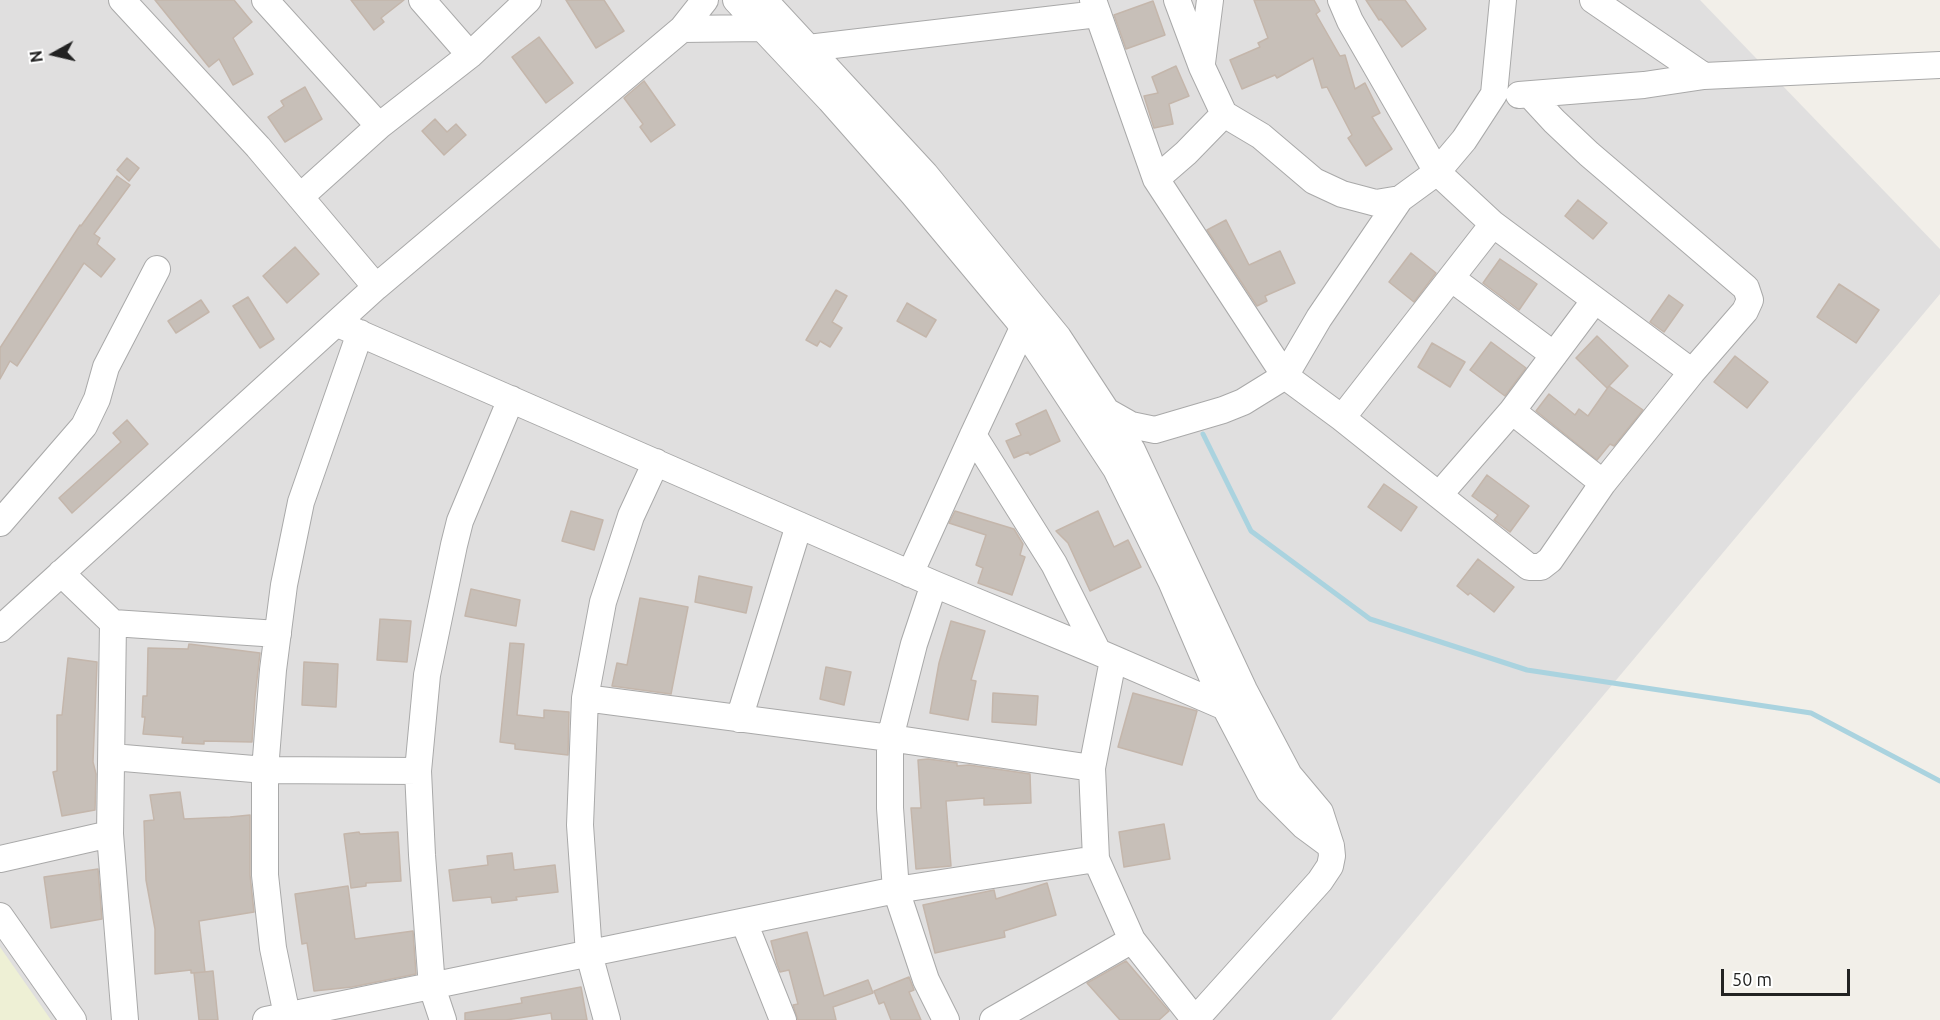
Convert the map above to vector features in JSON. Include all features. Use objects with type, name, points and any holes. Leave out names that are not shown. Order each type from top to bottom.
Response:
[{"type":"street","points":[[122,0],[258,147],[376,287]]},
{"type":"street","points":[[265,0],[379,126]]},
{"type":"street","points":[[422,0],[470,55]]},
{"type":"street","points":[[300,197],[379,126],[470,55],[528,0]]},
{"type":"street","points":[[0,629],[61,573],[349,328],[376,287],[681,29],[705,0]]},
{"type":"street","points":[[736,0],[761,28],[837,94],[921,187],[1006,289],[1058,338],[1074,383],[1171,581],[1225,707],[1269,791],[1304,826],[1330,846]]},
{"type":"street","points":[[764,0],[808,48],[837,94]]},
{"type":"street","points":[[1177,0],[1202,67],[1224,114],[1261,135],[1314,181],[1342,194],[1376,203],[1400,199]]},
{"type":"street","points":[[1202,67],[1210,0]]},
{"type":"street","points":[[1341,0],[1350,21],[1437,172],[1493,224],[1692,372]]},
{"type":"street","points":[[1006,289],[1023,328],[1074,383],[1108,412],[1131,425],[1155,430],[1243,402],[1285,376],[1319,318],[1400,199],[1437,172],[1464,140],[1494,94],[1503,0]]},
{"type":"street","points":[[1603,2],[1704,76]]},
{"type":"street","points":[[808,48],[1095,7],[1156,179],[1285,376],[1342,418],[1529,567],[1541,567],[1550,560],[1603,483],[1745,310],[1750,300],[1746,288],[1589,153],[1530,95]]},
{"type":"street","points":[[681,29],[761,28]]},
{"type":"street","points":[[1494,94],[1530,95],[1644,85],[1704,76],[1940,65]]},
{"type":"street","points":[[1156,179],[1186,153],[1224,114]]},
{"type":"street","points":[[1342,418],[1493,224]]},
{"type":"street","points":[[0,523],[84,426],[97,399],[106,367],[157,269]]},
{"type":"street","points":[[1451,278],[1554,355]]},
{"type":"street","points":[[1439,495],[1512,411],[1595,300]]},
{"type":"street","points":[[349,328],[922,579],[1225,707],[1255,711]]},
{"type":"street","points":[[349,328],[301,502],[284,585],[273,670],[265,770],[265,875],[280,1019],[896,890],[1096,859]]},
{"type":"street","points":[[946,1020],[926,980],[896,890],[890,808],[890,738],[914,644],[922,579],[973,435],[1023,328]]},
{"type":"street","points":[[443,1020],[432,987],[418,771],[427,675],[460,521],[511,399]]},
{"type":"street","points":[[1512,411],[1603,483]]},
{"type":"street","points":[[973,435],[1054,564],[1106,656],[1092,768],[1096,859],[1132,940],[1195,1020],[1320,881],[1330,866],[1332,856],[1320,812],[1289,775],[1255,711],[1132,450],[1108,412]]},
{"type":"street","points":[[607,1020],[589,954],[580,825],[585,698],[603,602],[631,516],[656,462]]},
{"type":"street","points":[[739,718],[799,525]]},
{"type":"street","points":[[61,573],[112,623],[278,634]]},
{"type":"street","points":[[112,623],[110,834],[125,1020]]},
{"type":"street","points":[[585,698],[890,738],[1092,768]]},
{"type":"street","points":[[112,757],[265,770],[418,771]]},
{"type":"street","points":[[0,859],[110,834]]},
{"type":"street","points":[[0,916],[73,1020]]},
{"type":"street","points":[[744,922],[783,1020]]},
{"type":"street","points":[[993,1020],[1132,940]]},
{"type":"shaded area","points":[[0,0],[1700,0],[1940,249],[1940,294],[1331,1020],[0,1020]]},
{"type":"green space","points":[[0,947],[51,1020],[0,1020]]},
{"type":"building","points":[[155,0],[234,0],[252,22],[233,38],[253,74],[233,85],[219,59],[209,67]]},
{"type":"building","points":[[351,0],[404,0],[381,18],[384,22],[374,30]]},
{"type":"building","points":[[566,0],[604,0],[624,31],[596,48]]},
{"type":"building","points":[[1254,0],[1314,0],[1320,11],[1316,14],[1340,56],[1345,55],[1355,89],[1365,83],[1380,113],[1372,117],[1392,149],[1366,166],[1348,138],[1352,135],[1327,87],[1322,88],[1313,58],[1277,78],[1275,75],[1242,89],[1230,60],[1260,47],[1258,43],[1268,38]]},
{"type":"building","points":[[1366,0],[1405,0],[1426,29],[1402,47],[1381,19],[1379,20]]},
{"type":"building","points":[[1153,1],[1165,35],[1126,49],[1114,15]]},
{"type":"building","points":[[539,37],[573,83],[546,103],[512,57]]},
{"type":"building","points":[[1176,66],[1189,96],[1169,104],[1173,124],[1154,128],[1144,96],[1158,93],[1152,77]]},
{"type":"building","points":[[644,81],[675,125],[651,142],[640,127],[643,124],[624,98]]},
{"type":"building","points":[[305,87],[322,119],[285,142],[268,117],[284,106],[281,101]]},
{"type":"building","points":[[435,119],[447,132],[456,124],[466,135],[444,155],[422,131]]},
{"type":"building","points":[[127,158],[139,168],[129,181],[117,170]]},
{"type":"building","points":[[117,176],[130,185],[94,234],[100,238],[97,244],[115,259],[101,277],[84,263],[17,366],[10,361],[0,379],[0,348],[80,225]]},
{"type":"building","points":[[1578,200],[1607,223],[1593,239],[1565,216]]},
{"type":"building","points":[[1226,220],[1249,265],[1280,251],[1295,283],[1265,296],[1267,301],[1257,306],[1207,230]]},
{"type":"building","points":[[295,247],[319,274],[287,303],[263,276]]},
{"type":"building","points":[[1411,253],[1436,273],[1414,302],[1389,282]]},
{"type":"building","points":[[1500,259],[1537,284],[1519,310],[1483,283]]},
{"type":"building","points":[[1839,284],[1879,310],[1856,343],[1817,317]]},
{"type":"building","points":[[836,290],[847,296],[832,322],[842,328],[830,347],[820,341],[817,346],[806,340]]},
{"type":"building","points":[[1669,295],[1683,305],[1664,332],[1650,322]]},
{"type":"building","points":[[248,297],[274,339],[260,348],[233,306]]},
{"type":"building","points":[[201,300],[209,312],[176,333],[168,321]]},
{"type":"building","points":[[907,303],[936,320],[926,337],[897,321]]},
{"type":"building","points":[[1597,336],[1628,366],[1607,388],[1576,358]]},
{"type":"building","points":[[1491,342],[1526,368],[1505,396],[1470,370]]},
{"type":"building","points":[[1432,343],[1465,362],[1450,387],[1418,367]]},
{"type":"building","points":[[1735,356],[1768,382],[1747,408],[1714,382]]},
{"type":"building","points":[[1609,386],[1643,410],[1614,446],[1610,444],[1597,460],[1536,411],[1549,394],[1575,415],[1579,409],[1588,416]]},
{"type":"building","points":[[1046,410],[1060,441],[1030,455],[1028,452],[1014,458],[1006,441],[1021,435],[1016,424]]},
{"type":"building","points":[[127,420],[148,444],[72,513],[59,498],[121,442],[113,433]]},
{"type":"building","points":[[1487,475],[1529,506],[1510,532],[1494,520],[1498,515],[1472,496]]},
{"type":"building","points":[[1384,484],[1417,507],[1401,531],[1368,507]]},
{"type":"building","points":[[571,511],[603,520],[594,550],[562,541]]},
{"type":"building","points":[[955,511],[1014,529],[1023,544],[1020,555],[1025,557],[1012,595],[978,583],[983,568],[976,565],[986,535],[949,523]]},
{"type":"building","points":[[1098,511],[1114,547],[1128,540],[1141,567],[1090,591],[1068,543],[1056,531]]},
{"type":"building","points":[[1478,559],[1514,587],[1494,612],[1457,586]]},
{"type":"building","points":[[699,576],[752,587],[746,613],[695,602]]},
{"type":"building","points":[[471,589],[520,600],[516,626],[465,616]]},
{"type":"building","points":[[640,598],[688,607],[671,694],[612,686],[617,663],[627,665]]},
{"type":"building","points":[[380,619],[411,621],[407,662],[377,660]]},
{"type":"building","points":[[951,621],[985,631],[971,680],[976,681],[968,720],[930,713],[939,663]]},
{"type":"building","points":[[510,643],[524,644],[517,715],[544,718],[544,710],[569,712],[568,755],[515,749],[515,744],[500,742]]},
{"type":"building","points":[[189,644],[260,653],[252,742],[182,743],[183,737],[143,734],[145,717],[142,717],[143,696],[147,696],[148,648],[188,649]]},
{"type":"building","points":[[68,658],[97,662],[93,762],[96,774],[95,810],[62,816],[53,772],[57,771],[57,715],[62,715]]},
{"type":"building","points":[[304,662],[338,664],[336,707],[302,705]]},
{"type":"building","points":[[826,667],[851,672],[844,705],[820,699]]},
{"type":"building","points":[[993,693],[1038,696],[1036,725],[992,722]]},
{"type":"building","points":[[1133,693],[1197,711],[1182,765],[1118,747]]},
{"type":"building","points":[[918,760],[957,763],[957,766],[969,765],[1030,774],[1031,803],[984,805],[984,798],[946,801],[951,866],[916,869],[911,808],[921,808]]},
{"type":"building","points":[[180,792],[184,819],[250,815],[250,875],[254,912],[199,921],[205,972],[191,973],[191,970],[155,974],[155,929],[146,880],[144,821],[154,820],[150,795]]},
{"type":"building","points":[[1164,824],[1170,859],[1124,867],[1119,832]]},
{"type":"building","points":[[359,832],[360,834],[398,832],[401,881],[366,883],[366,886],[351,888],[344,834]]},
{"type":"building","points":[[512,853],[514,870],[555,865],[558,892],[516,897],[517,900],[492,903],[491,897],[453,901],[449,870],[488,865],[487,856]]},
{"type":"building","points":[[98,869],[102,919],[51,928],[44,877]]},
{"type":"building","points":[[1047,883],[1056,915],[1004,931],[1005,937],[935,953],[923,905],[994,890],[996,899]]},
{"type":"building","points":[[348,886],[355,939],[413,931],[416,974],[352,987],[314,991],[307,943],[302,944],[295,894]]},
{"type":"building","points":[[807,932],[824,996],[868,980],[873,993],[833,1007],[836,1020],[798,1020],[793,1005],[798,1004],[789,970],[780,972],[777,964],[771,941]]},
{"type":"building","points":[[1126,961],[1169,1011],[1159,1020],[1120,1020],[1087,983]]},
{"type":"building","points":[[213,971],[218,1020],[199,1020],[194,973]]},
{"type":"building","points":[[909,977],[914,990],[909,992],[921,1020],[891,1020],[884,1002],[879,1004],[874,991]]},
{"type":"building","points":[[581,987],[587,1020],[552,1020],[551,1013],[506,1020],[465,1020],[465,1013],[522,1003],[521,998]]},
{"type":"waterway","points":[[1203,434],[1251,531],[1370,619],[1527,670],[1811,713],[1940,781]]}]
